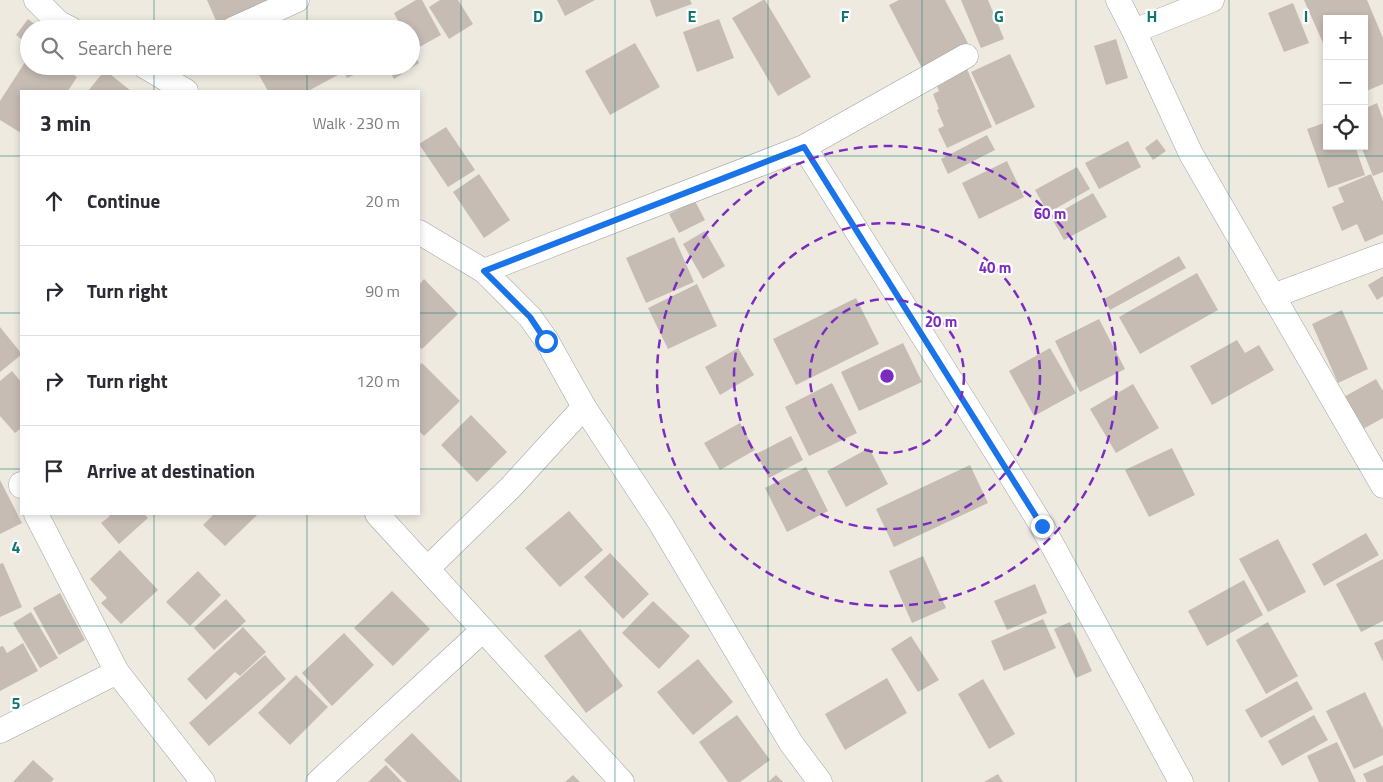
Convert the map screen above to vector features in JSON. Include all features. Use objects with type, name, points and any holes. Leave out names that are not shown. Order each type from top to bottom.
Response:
[{"type":"street","points":[[36,0],[56,20]]},
{"type":"street","points":[[253,20],[297,0]]},
{"type":"street","points":[[1118,0],[1191,154],[1383,486]]},
{"type":"street","points":[[1134,32],[1212,0]]},
{"type":"street","points":[[484,271],[804,147],[966,56]]},
{"type":"street","points":[[160,75],[184,90]]},
{"type":"street","points":[[804,147],[1037,518],[1181,782]]},
{"type":"street","points":[[420,233],[484,271],[530,317],[584,407],[661,524],[791,743],[820,782]]},
{"type":"street","points":[[1273,296],[1383,255]]},
{"type":"street","points":[[428,568],[511,487],[584,407]]},
{"type":"street","points":[[37,515],[117,672],[202,782]]},
{"type":"street","points":[[378,515],[622,782]]},
{"type":"street","points":[[318,782],[483,630]]},
{"type":"street","points":[[0,731],[117,672]]},
{"type":"building","points":[[207,0],[269,0],[224,20],[216,20]]},
{"type":"building","points":[[416,0],[422,0],[441,35],[420,47],[420,20],[398,20],[394,13]]},
{"type":"building","points":[[440,0],[458,0],[473,24],[449,39],[429,7]]},
{"type":"building","points":[[557,0],[595,0],[565,16]]},
{"type":"building","points":[[650,0],[690,0],[692,4],[656,17]]},
{"type":"building","points":[[765,0],[811,77],[778,96],[732,18]]},
{"type":"building","points":[[899,0],[945,0],[968,43],[922,68],[889,5]]},
{"type":"building","points":[[961,0],[988,0],[1004,39],[981,48]]},
{"type":"building","points":[[1304,0],[1367,0],[1383,38],[1383,84],[1368,90],[1368,15],[1323,15],[1323,43]]},
{"type":"building","points":[[1293,3],[1309,43],[1284,52],[1268,13]]},
{"type":"building","points":[[719,19],[734,58],[697,72],[683,32]]},
{"type":"building","points":[[20,30],[20,38],[16,35]]},
{"type":"building","points":[[1116,39],[1128,78],[1106,85],[1094,46]]},
{"type":"building","points":[[635,43],[660,87],[610,115],[585,71]]},
{"type":"building","points":[[1010,54],[1035,107],[996,125],[971,72]]},
{"type":"building","points":[[967,69],[992,127],[947,148],[938,129],[944,126],[933,94],[939,91],[937,86],[944,83],[943,80]]},
{"type":"building","points":[[20,70],[20,75],[74,75],[77,77],[69,90],[20,90],[20,132],[0,120],[0,101]]},
{"type":"building","points":[[101,75],[111,75],[130,90],[89,90]]},
{"type":"building","points":[[259,75],[338,75],[310,90],[267,90]]},
{"type":"building","points":[[392,75],[400,75],[394,79]]},
{"type":"building","points":[[1377,103],[1383,119],[1383,172],[1373,176],[1363,150],[1368,150],[1368,107]]},
{"type":"building","points":[[1323,123],[1323,150],[1356,150],[1365,175],[1328,188],[1307,129]]},
{"type":"building","points":[[446,127],[475,170],[448,187],[420,143]]},
{"type":"building","points":[[987,135],[995,150],[948,174],[941,159]]},
{"type":"building","points":[[1157,139],[1166,151],[1153,160],[1145,148]]},
{"type":"building","points":[[1128,141],[1141,167],[1099,189],[1085,163]]},
{"type":"building","points":[[1007,161],[1024,197],[979,219],[962,183]]},
{"type":"building","points":[[1077,167],[1090,189],[1048,213],[1035,190]]},
{"type":"building","points":[[479,174],[510,220],[484,238],[453,192]]},
{"type":"building","points":[[1371,174],[1383,202],[1383,234],[1365,242],[1357,224],[1342,231],[1332,207],[1344,202],[1338,188]]},
{"type":"building","points":[[1093,193],[1107,217],[1064,240],[1051,217]]},
{"type":"building","points":[[695,201],[705,220],[679,233],[669,214]]},
{"type":"building","points":[[705,231],[725,266],[703,279],[683,244]]},
{"type":"building","points":[[674,237],[694,282],[646,303],[626,258]]},
{"type":"building","points":[[1179,256],[1186,268],[1110,310],[1104,299]]},
{"type":"building","points":[[1197,273],[1218,310],[1140,354],[1119,317]]},
{"type":"building","points":[[1383,276],[1383,296],[1377,300],[1368,285]]},
{"type":"building","points":[[424,279],[458,314],[422,349],[420,348],[420,284]]},
{"type":"building","points":[[697,284],[717,326],[668,349],[648,308]]},
{"type":"building","points":[[856,298],[879,344],[796,385],[773,339]]},
{"type":"building","points":[[1342,310],[1368,369],[1338,383],[1312,324]]},
{"type":"building","points":[[1099,319],[1125,369],[1080,392],[1055,341]]},
{"type":"building","points":[[0,327],[20,352],[20,356],[0,372]]},
{"type":"building","points":[[1237,340],[1245,353],[1259,345],[1274,370],[1212,405],[1190,366]]},
{"type":"building","points":[[903,343],[922,382],[859,411],[841,372]]},
{"type":"building","points":[[738,348],[754,375],[720,395],[705,367]]},
{"type":"building","points":[[1050,348],[1076,393],[1034,416],[1009,371]]},
{"type":"building","points":[[422,363],[460,401],[424,436],[420,432],[420,365]]},
{"type":"building","points":[[12,371],[20,381],[20,429],[15,433],[0,416],[0,381]]},
{"type":"building","points":[[1376,379],[1383,391],[1383,418],[1363,429],[1344,397]]},
{"type":"building","points":[[832,383],[857,433],[809,456],[785,407]]},
{"type":"building","points":[[1133,384],[1159,428],[1116,453],[1090,409]]},
{"type":"building","points":[[471,415],[507,452],[477,482],[441,445]]},
{"type":"building","points":[[740,423],[755,450],[720,470],[704,443]]},
{"type":"building","points":[[791,436],[803,460],[769,478],[756,454]]},
{"type":"building","points":[[869,448],[888,484],[846,507],[827,471]]},
{"type":"building","points":[[1172,448],[1195,495],[1149,517],[1125,470]]},
{"type":"building","points":[[970,465],[988,503],[894,547],[876,509]]},
{"type":"building","points":[[806,467],[828,511],[787,532],[765,488]]},
{"type":"building","points":[[0,480],[22,523],[0,534]]},
{"type":"building","points":[[569,511],[603,550],[560,587],[525,548]]},
{"type":"building","points":[[145,515],[148,518],[119,544],[101,523],[110,516]]},
{"type":"building","points":[[213,515],[257,515],[225,546],[203,525]]},
{"type":"building","points":[[1366,533],[1379,555],[1324,586],[1312,564]]},
{"type":"building","points":[[1278,539],[1306,592],[1268,612],[1239,559]]},
{"type":"building","points":[[120,550],[158,590],[121,624],[101,603],[107,598],[90,579]]},
{"type":"building","points":[[610,553],[649,594],[623,619],[584,577]]},
{"type":"building","points":[[923,556],[946,608],[912,623],[889,571]]},
{"type":"building","points":[[1383,559],[1383,621],[1361,632],[1336,584]]},
{"type":"building","points":[[3,563],[22,607],[0,617],[0,564]]},
{"type":"building","points":[[198,571],[221,595],[190,626],[166,602]]},
{"type":"building","points":[[1244,580],[1263,615],[1207,646],[1188,611]]},
{"type":"building","points":[[1035,584],[1047,613],[1007,630],[994,601]]},
{"type":"building","points":[[392,591],[430,629],[393,666],[354,628]]},
{"type":"building","points":[[60,593],[85,640],[59,655],[33,608]]},
{"type":"building","points":[[226,599],[246,621],[214,650],[194,628]]},
{"type":"building","points":[[653,601],[690,636],[659,669],[622,633]]},
{"type":"building","points":[[31,612],[58,658],[40,668],[13,623]]},
{"type":"building","points":[[1043,619],[1056,648],[1004,671],[991,641]]},
{"type":"building","points":[[1070,622],[1092,671],[1076,678],[1054,629]]},
{"type":"building","points":[[1268,622],[1298,676],[1266,694],[1236,640]]},
{"type":"building","points":[[243,627],[266,652],[240,676],[235,672],[206,700],[187,679]]},
{"type":"building","points":[[580,629],[623,686],[586,713],[544,656]]},
{"type":"building","points":[[344,633],[374,665],[332,706],[302,673]]},
{"type":"building","points":[[911,636],[939,680],[918,692],[891,649]]},
{"type":"building","points":[[1383,639],[1383,662],[1374,643]]},
{"type":"building","points":[[23,643],[38,671],[0,691],[0,647],[3,646],[7,653]]},
{"type":"building","points":[[265,655],[286,679],[209,746],[189,723]]},
{"type":"building","points":[[698,659],[733,702],[693,735],[657,692]]},
{"type":"building","points":[[296,675],[328,707],[290,745],[258,713]]},
{"type":"building","points":[[887,678],[907,713],[845,750],[825,714]]},
{"type":"building","points":[[983,679],[1015,734],[989,749],[958,694]]},
{"type":"building","points":[[1297,681],[1313,709],[1261,738],[1245,710]]},
{"type":"building","points":[[1365,692],[1383,729],[1383,755],[1354,769],[1326,711]]},
{"type":"building","points":[[737,715],[770,760],[740,782],[728,782],[699,742]]},
{"type":"building","points":[[1314,715],[1328,740],[1282,766],[1268,741]]},
{"type":"building","points":[[412,733],[461,782],[407,782],[384,760]]},
{"type":"building","points":[[1337,742],[1356,782],[1319,782],[1307,756]]},
{"type":"building","points":[[33,760],[54,779],[51,782],[13,782]]},
{"type":"building","points":[[386,765],[402,782],[368,782]]},
{"type":"building","points":[[1383,765],[1383,782],[1367,782],[1363,774]]},
{"type":"building","points":[[998,774],[1003,782],[984,782]]},
{"type":"building","points":[[573,775],[580,782],[565,782]]},
{"type":"building","points":[[776,775],[783,782],[768,782]]},
{"type":"route","points":[[546,341],[530,317],[484,271],[804,147],[1042,526]]}]
